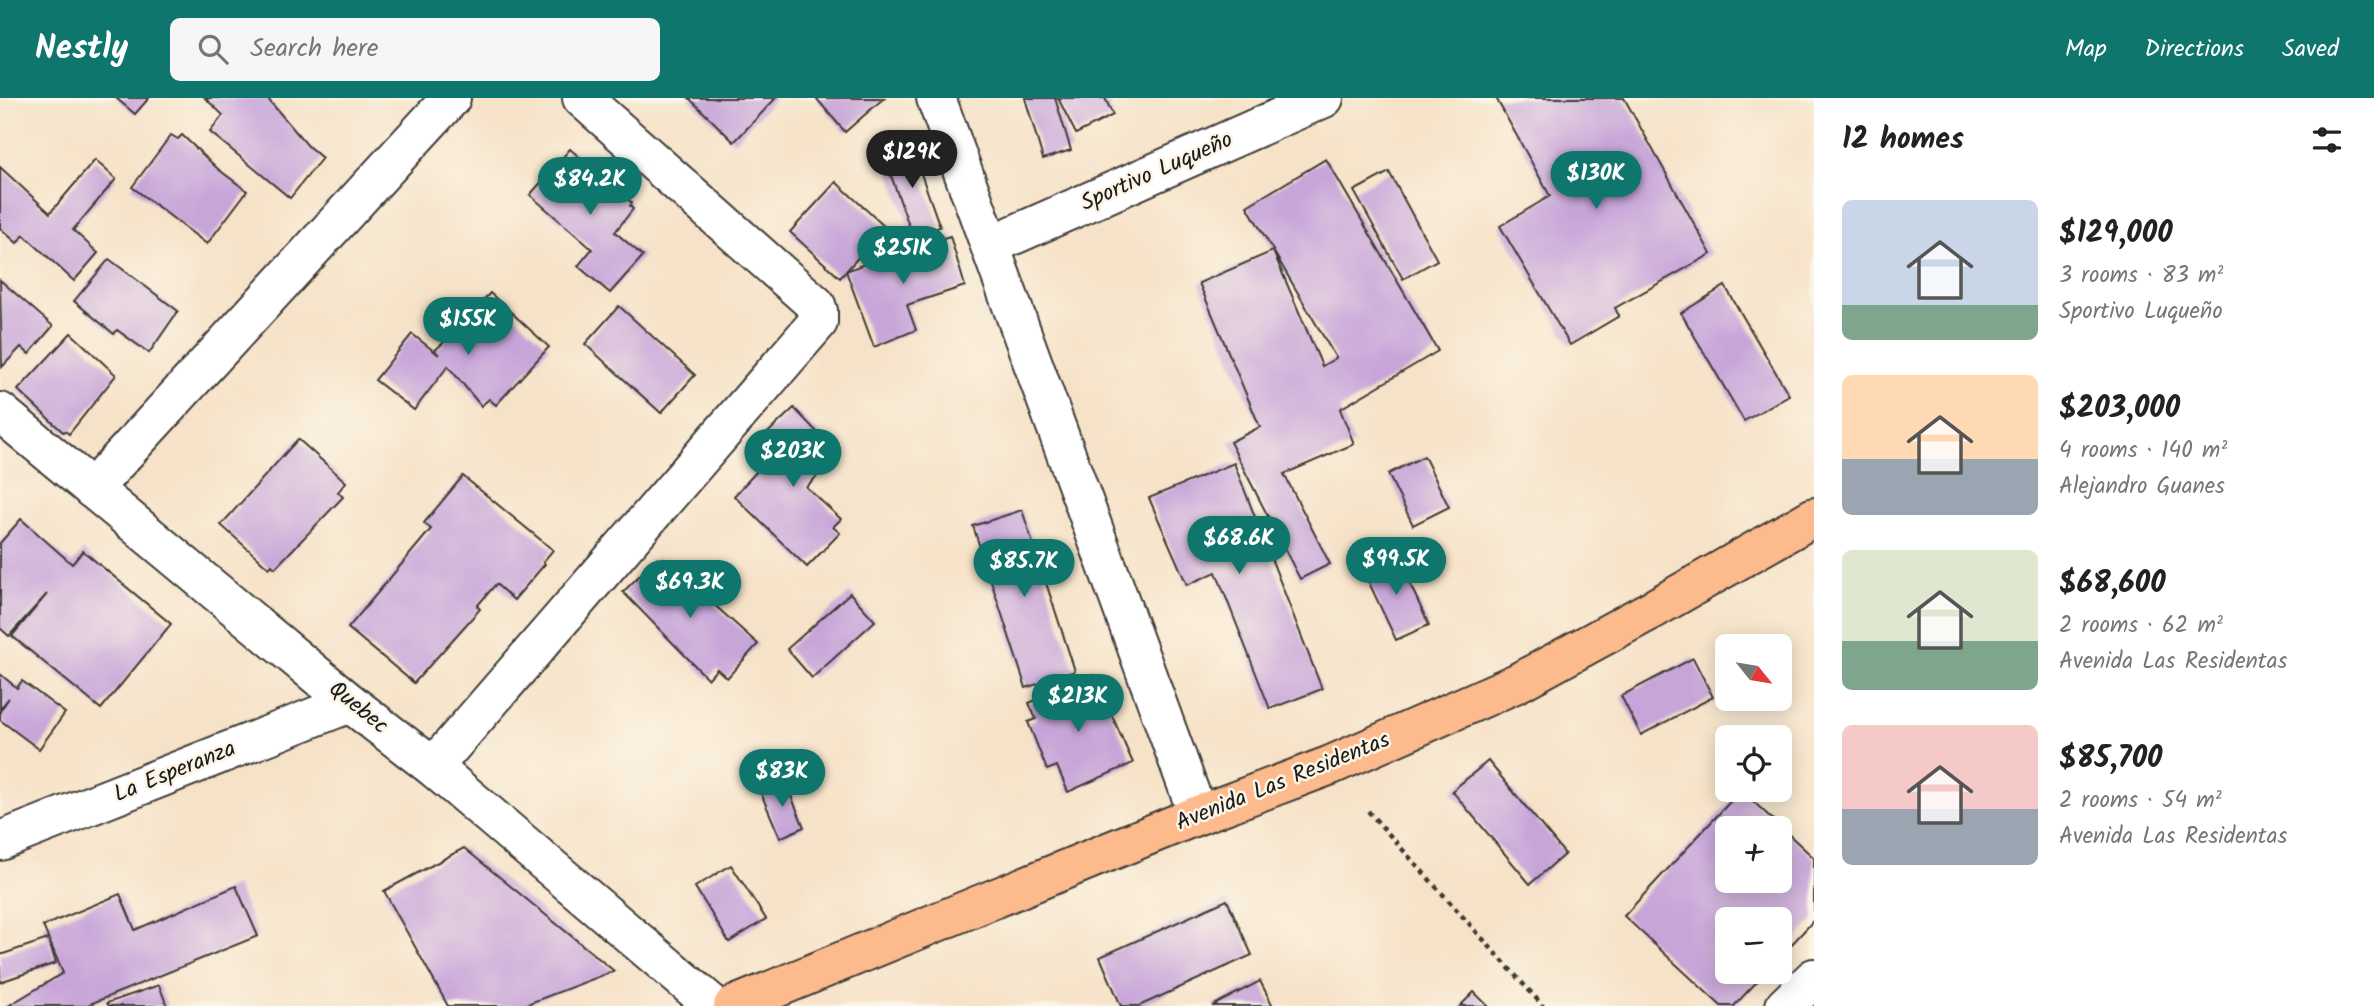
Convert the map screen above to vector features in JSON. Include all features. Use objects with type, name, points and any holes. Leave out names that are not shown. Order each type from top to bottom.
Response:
[{"type":"main road","name":"Avenida Las Residentas","points":[[733,1006],[1331,765],[1517,683],[1667,602],[1814,517]]},
{"type":"street","points":[[92,489],[451,98]]},
{"type":"street","points":[[433,767],[815,327],[818,317],[816,306],[582,98]]},
{"type":"street","points":[[936,98],[1199,816]]},
{"type":"street","name":"Sportivo Luqueño","points":[[991,245],[1324,98]]},
{"type":"street","name":"Quebec","points":[[0,412],[349,703],[433,767],[714,1006]]},
{"type":"street","name":"La Esperanza","points":[[0,841],[349,703]]},
{"type":"street","points":[[1785,1006],[1814,978]]},
{"type":"path","points":[[1368,811],[1543,1006]]},
{"type":"building","points":[[116,98],[149,98],[135,114]]},
{"type":"building","points":[[205,98],[267,98],[308,146],[322,158],[290,198],[210,132],[223,115]]},
{"type":"building","points":[[689,98],[776,98],[734,142]]},
{"type":"building","points":[[816,98],[884,98],[845,132]]},
{"type":"building","points":[[1025,98],[1055,98],[1071,150],[1043,159]]},
{"type":"building","points":[[1058,98],[1105,98],[1113,115],[1076,134]]},
{"type":"building","points":[[1496,98],[1624,98],[1711,254],[1615,308],[1619,316],[1570,345],[1500,226],[1550,196]]},
{"type":"building","points":[[171,135],[178,139],[182,135],[218,169],[247,191],[207,244],[132,187]]},
{"type":"building","points":[[910,143],[940,227],[913,237],[883,153]]},
{"type":"building","points":[[570,149],[632,203],[630,206],[633,209],[615,232],[643,256],[610,293],[578,266],[592,249],[530,195]]},
{"type":"building","points":[[1326,159],[1438,351],[1340,409],[1354,444],[1284,474],[1330,564],[1300,579],[1230,442],[1260,427],[1199,283],[1273,251],[1322,366],[1336,358],[1247,206]]},
{"type":"building","points":[[95,160],[116,179],[73,230],[98,253],[74,281],[24,235],[17,243],[0,228],[0,167],[50,213]]},
{"type":"building","points":[[1389,172],[1437,260],[1403,279],[1354,191]]},
{"type":"building","points":[[836,182],[885,227],[840,278],[790,232]]},
{"type":"building","points":[[950,236],[965,286],[907,305],[916,330],[874,347],[846,271]]},
{"type":"building","points":[[109,259],[178,311],[149,353],[117,330],[114,334],[74,301]]},
{"type":"building","points":[[0,280],[53,326],[29,354],[21,347],[2,367]]},
{"type":"building","points":[[1725,286],[1789,395],[1744,421],[1681,313]]},
{"type":"building","points":[[490,293],[549,347],[496,405],[489,399],[481,406],[448,366],[414,410],[375,380],[412,334],[439,355],[435,350]]},
{"type":"building","points":[[619,306],[695,375],[661,413],[585,344]]},
{"type":"building","points":[[71,333],[116,375],[69,434],[63,432],[18,390]]},
{"type":"building","points":[[794,408],[839,455],[806,487],[841,519],[833,527],[840,533],[807,567],[734,496],[771,456],[758,442]]},
{"type":"building","points":[[298,439],[346,482],[338,492],[343,497],[275,568],[272,565],[269,568],[221,525]]},
{"type":"building","points":[[1424,456],[1449,507],[1413,525],[1388,474]]},
{"type":"building","points":[[1234,463],[1322,689],[1270,709],[1216,572],[1187,585],[1149,498]]},
{"type":"building","points":[[463,476],[553,550],[543,562],[545,564],[514,600],[496,584],[477,606],[480,609],[414,683],[348,628],[431,529],[424,523]]},
{"type":"building","points":[[1022,510],[1075,671],[1026,688],[973,526]]},
{"type":"building","points":[[21,519],[72,564],[83,551],[171,624],[101,709],[12,636],[47,594],[9,636],[0,628],[0,543]]},
{"type":"building","points":[[1396,554],[1429,625],[1396,640],[1363,570]]},
{"type":"building","points":[[657,558],[668,569],[671,566],[758,644],[727,678],[717,669],[708,679],[623,592]]},
{"type":"building","points":[[850,593],[875,621],[812,678],[787,649]]},
{"type":"building","points":[[1693,658],[1713,697],[1641,735],[1621,696]]},
{"type":"building","points":[[0,674],[17,688],[22,681],[65,713],[39,749],[0,720],[0,711],[9,698],[0,709]]},
{"type":"building","points":[[1094,675],[1133,763],[1068,792],[1057,766],[1047,770],[1028,722],[1036,719],[1029,703]]},
{"type":"building","points":[[1488,761],[1565,854],[1530,884],[1452,791]]},
{"type":"building","points":[[785,781],[804,827],[780,838],[760,791]]},
{"type":"building","points":[[1730,802],[1754,802],[1769,816],[1717,816]]},
{"type":"building","points":[[1715,818],[1715,893],[1792,893],[1792,838],[1814,858],[1814,920],[1792,944],[1792,907],[1715,907],[1715,984],[1755,984],[1734,1006],[1721,1006],[1624,916]]},
{"type":"building","points":[[464,848],[614,971],[522,1006],[448,1006],[384,891]]},
{"type":"building","points":[[731,865],[766,919],[729,942],[695,887]]},
{"type":"building","points":[[236,886],[258,936],[85,1006],[8,1006],[63,973],[43,926],[120,894],[135,930]]},
{"type":"building","points":[[1227,900],[1252,955],[1139,1006],[1121,1006],[1100,957]]},
{"type":"building","points":[[48,939],[56,963],[0,982],[0,955]]},
{"type":"building","points":[[1260,981],[1273,1006],[1212,1006]]},
{"type":"building","points":[[159,985],[167,1006],[109,1006],[107,1003]]},
{"type":"building","points":[[1474,992],[1488,1006],[1460,1006]]}]
